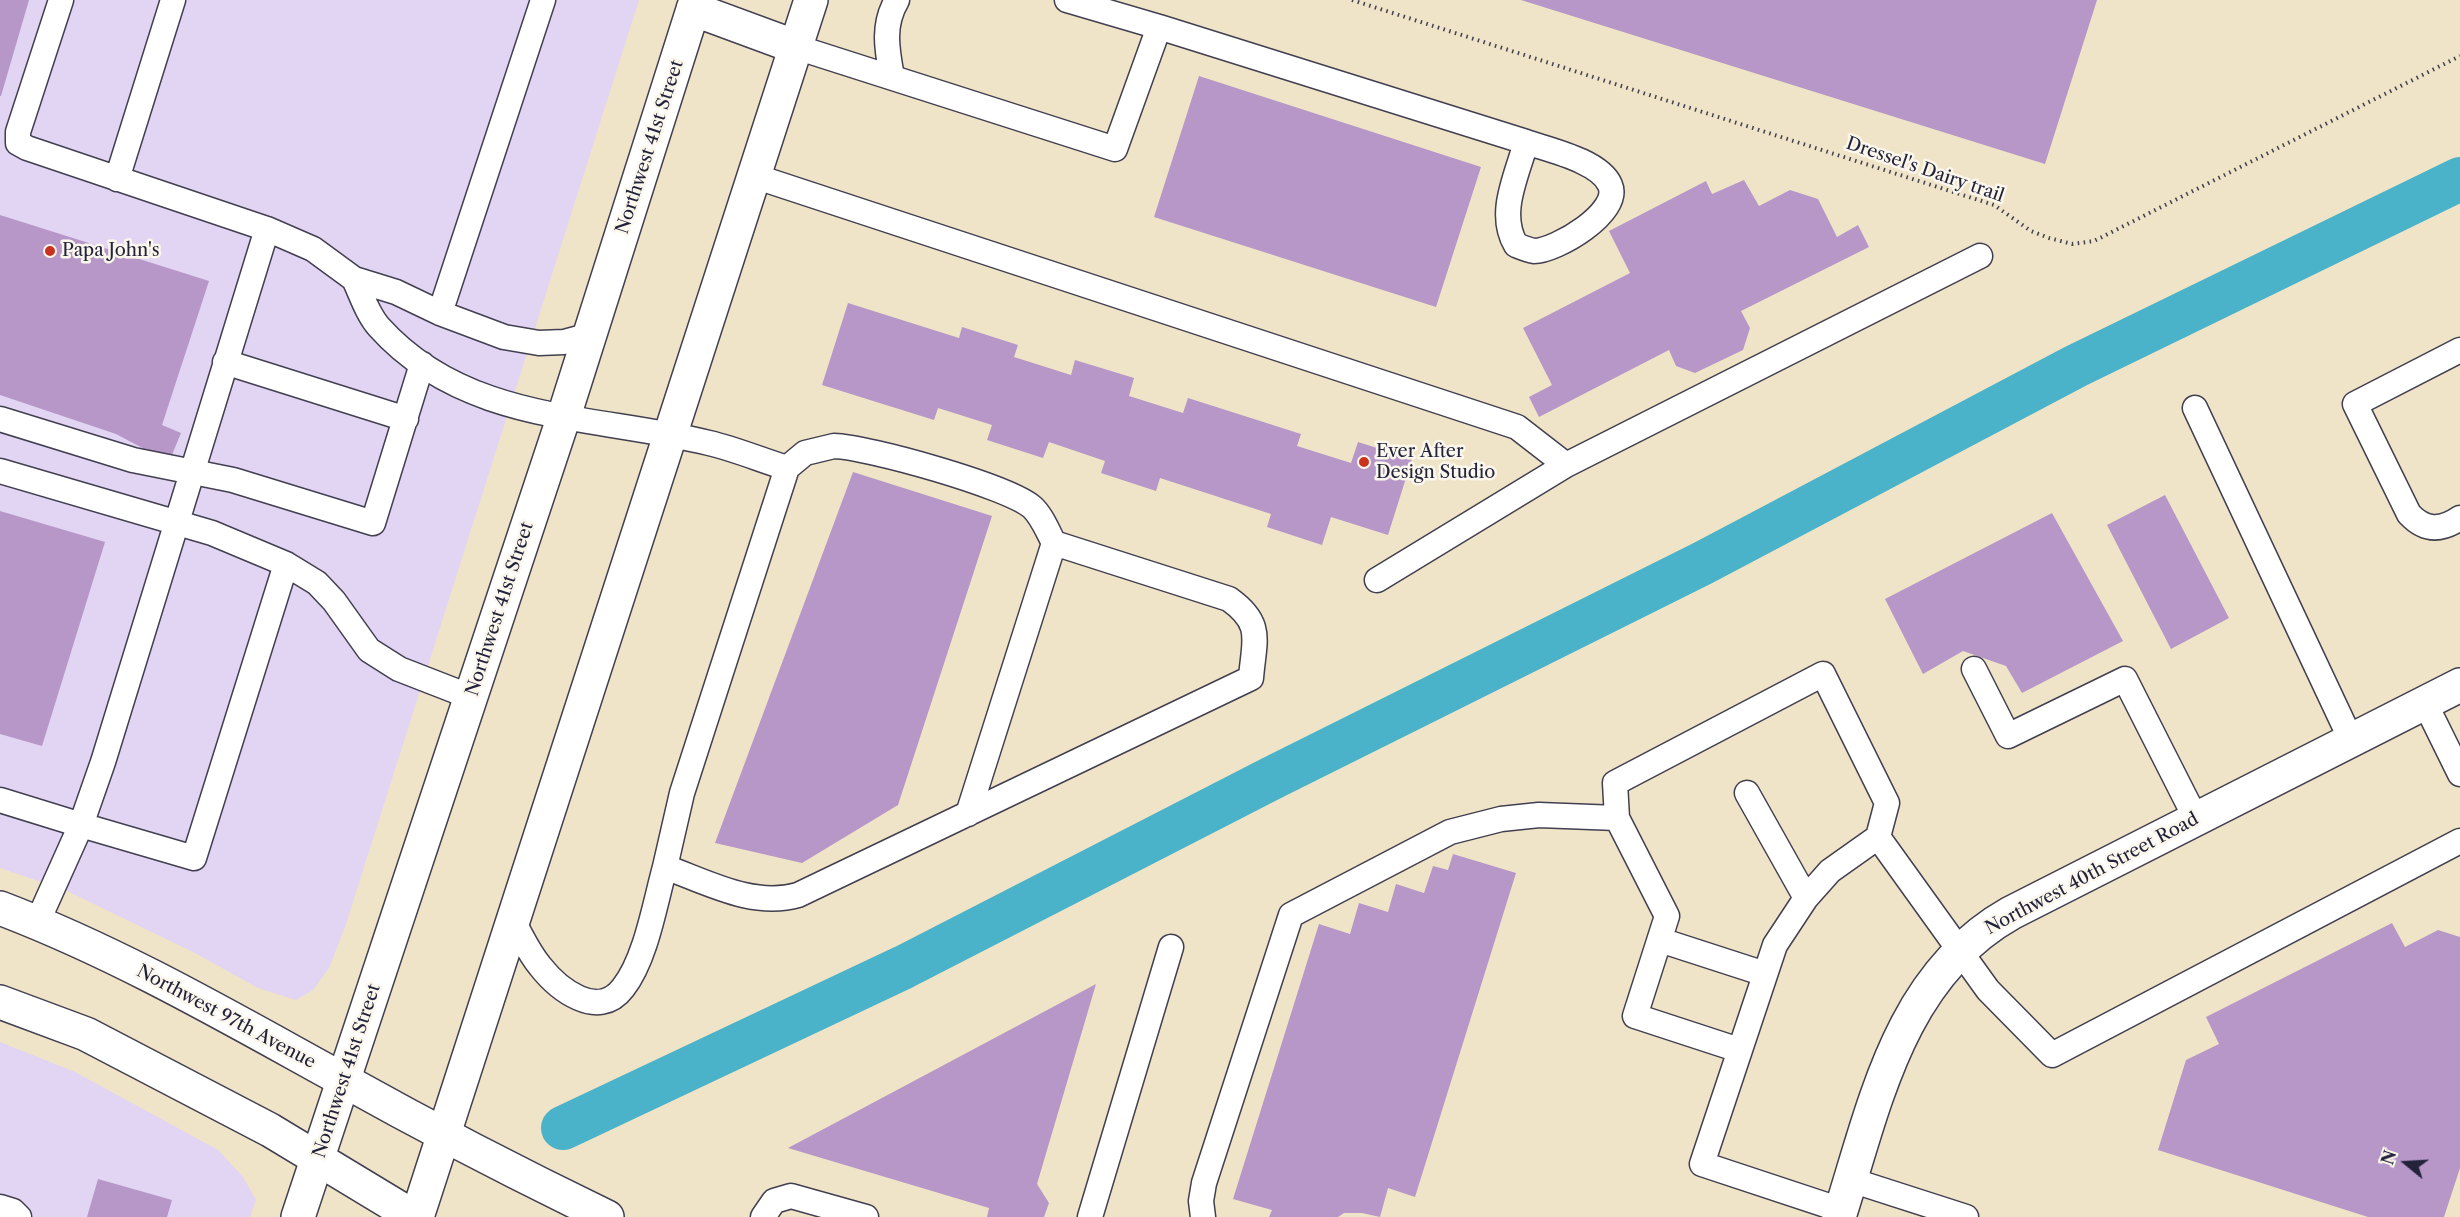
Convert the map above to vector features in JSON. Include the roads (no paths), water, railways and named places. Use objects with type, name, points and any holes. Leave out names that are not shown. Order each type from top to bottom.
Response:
[{"type":"main road","points":[[0,1002],[86,1034],[270,1130],[416,1217],[514,923],[811,0]]},
{"type":"main road","points":[[695,4],[795,47]]},
{"type":"main road","name":"Northwest 41st Street","points":[[298,1217],[564,416],[695,4]]},
{"type":"main road","name":"Northwest 40th Street Road","points":[[1840,1214],[1883,1080],[1901,1034],[1922,995],[1960,950],[1979,933],[2011,913],[2460,685]]},
{"type":"main road","name":"Northwest 97th Avenue","points":[[0,908],[168,984],[443,1135],[607,1217]]},
{"type":"lane","points":[[61,0],[18,132],[18,143],[267,230],[313,249],[354,279],[396,292],[440,313],[504,337],[538,343],[564,342],[590,335]]},
{"type":"lane","points":[[117,179],[173,0]]},
{"type":"lane","points":[[440,313],[543,0]]},
{"type":"lane","points":[[892,77],[886,31],[889,14],[897,0]]},
{"type":"lane","points":[[1067,0],[1526,142],[1577,159],[1596,169],[1610,185],[1612,198],[1602,214],[1582,230],[1555,246],[1534,250],[1516,245],[1509,233],[1506,213],[1526,142]]},
{"type":"lane","points":[[795,47],[1115,149],[1159,27]]},
{"type":"lane","points":[[754,176],[1517,427],[1566,465]]},
{"type":"lane","points":[[37,923],[81,825],[103,762],[267,230]]},
{"type":"lane","points":[[1377,580],[1566,465],[1980,256]]},
{"type":"lane","points":[[354,279],[378,326],[422,364],[459,388],[518,407],[710,443],[787,468]]},
{"type":"lane","points":[[2460,350],[2355,404],[2409,514],[2420,525],[2435,528],[2448,526],[2460,518]]},
{"type":"lane","points":[[225,362],[406,419]]},
{"type":"lane","points":[[0,419],[133,460],[233,480],[373,524],[422,364]]},
{"type":"lane","points":[[2195,408],[2352,741]]},
{"type":"lane","points":[[514,923],[540,967],[568,992],[587,1002],[597,1003],[610,999],[622,990],[639,956],[665,867],[682,794],[787,468],[805,453],[834,446],[861,449],[1000,489],[1018,497],[1034,509],[1054,543],[1229,599],[1247,612],[1255,630],[1251,678],[819,886],[783,899],[752,897],[665,867]]},
{"type":"lane","points":[[0,471],[176,522],[252,548],[286,564],[317,583],[334,601],[369,650],[399,669],[471,697]]},
{"type":"lane","points":[[968,814],[1054,543]]},
{"type":"lane","points":[[0,800],[194,858],[286,564]]},
{"type":"lane","points":[[1974,669],[2008,736],[2125,679],[2196,819]]},
{"type":"lane","points":[[1739,1050],[1635,1016],[1667,916],[1617,818],[1615,783],[1823,674],[1887,803],[1878,837],[1830,871],[1806,898],[1776,945],[1702,1164],[1840,1214]]},
{"type":"lane","points":[[2425,703],[2460,774]]},
{"type":"lane","points":[[1747,793],[1806,898]]},
{"type":"lane","points":[[1203,1217],[1201,1201],[1204,1183],[1292,915],[1450,832],[1501,819],[1530,816],[1617,818]]},
{"type":"lane","points":[[1878,837],[1989,990],[2052,1055],[2460,841]]},
{"type":"lane","points":[[1660,940],[1765,974]]},
{"type":"lane","points":[[1090,1217],[1171,947]]},
{"type":"lane","points":[[1851,1179],[1966,1217]]},
{"type":"lane","points":[[763,1217],[774,1201],[792,1196],[866,1217]]},
{"type":"lane","points":[[0,1207],[13,1211],[20,1217]]},
{"type":"waterway","points":[[563,1128],[904,967],[1272,778],[1703,563],[2076,366],[2460,179]]},
{"type":"place","name":"Papa John's","points":[[50,251]]},
{"type":"place","name":"Ever After Design Studio","points":[[1364,462]]}]
